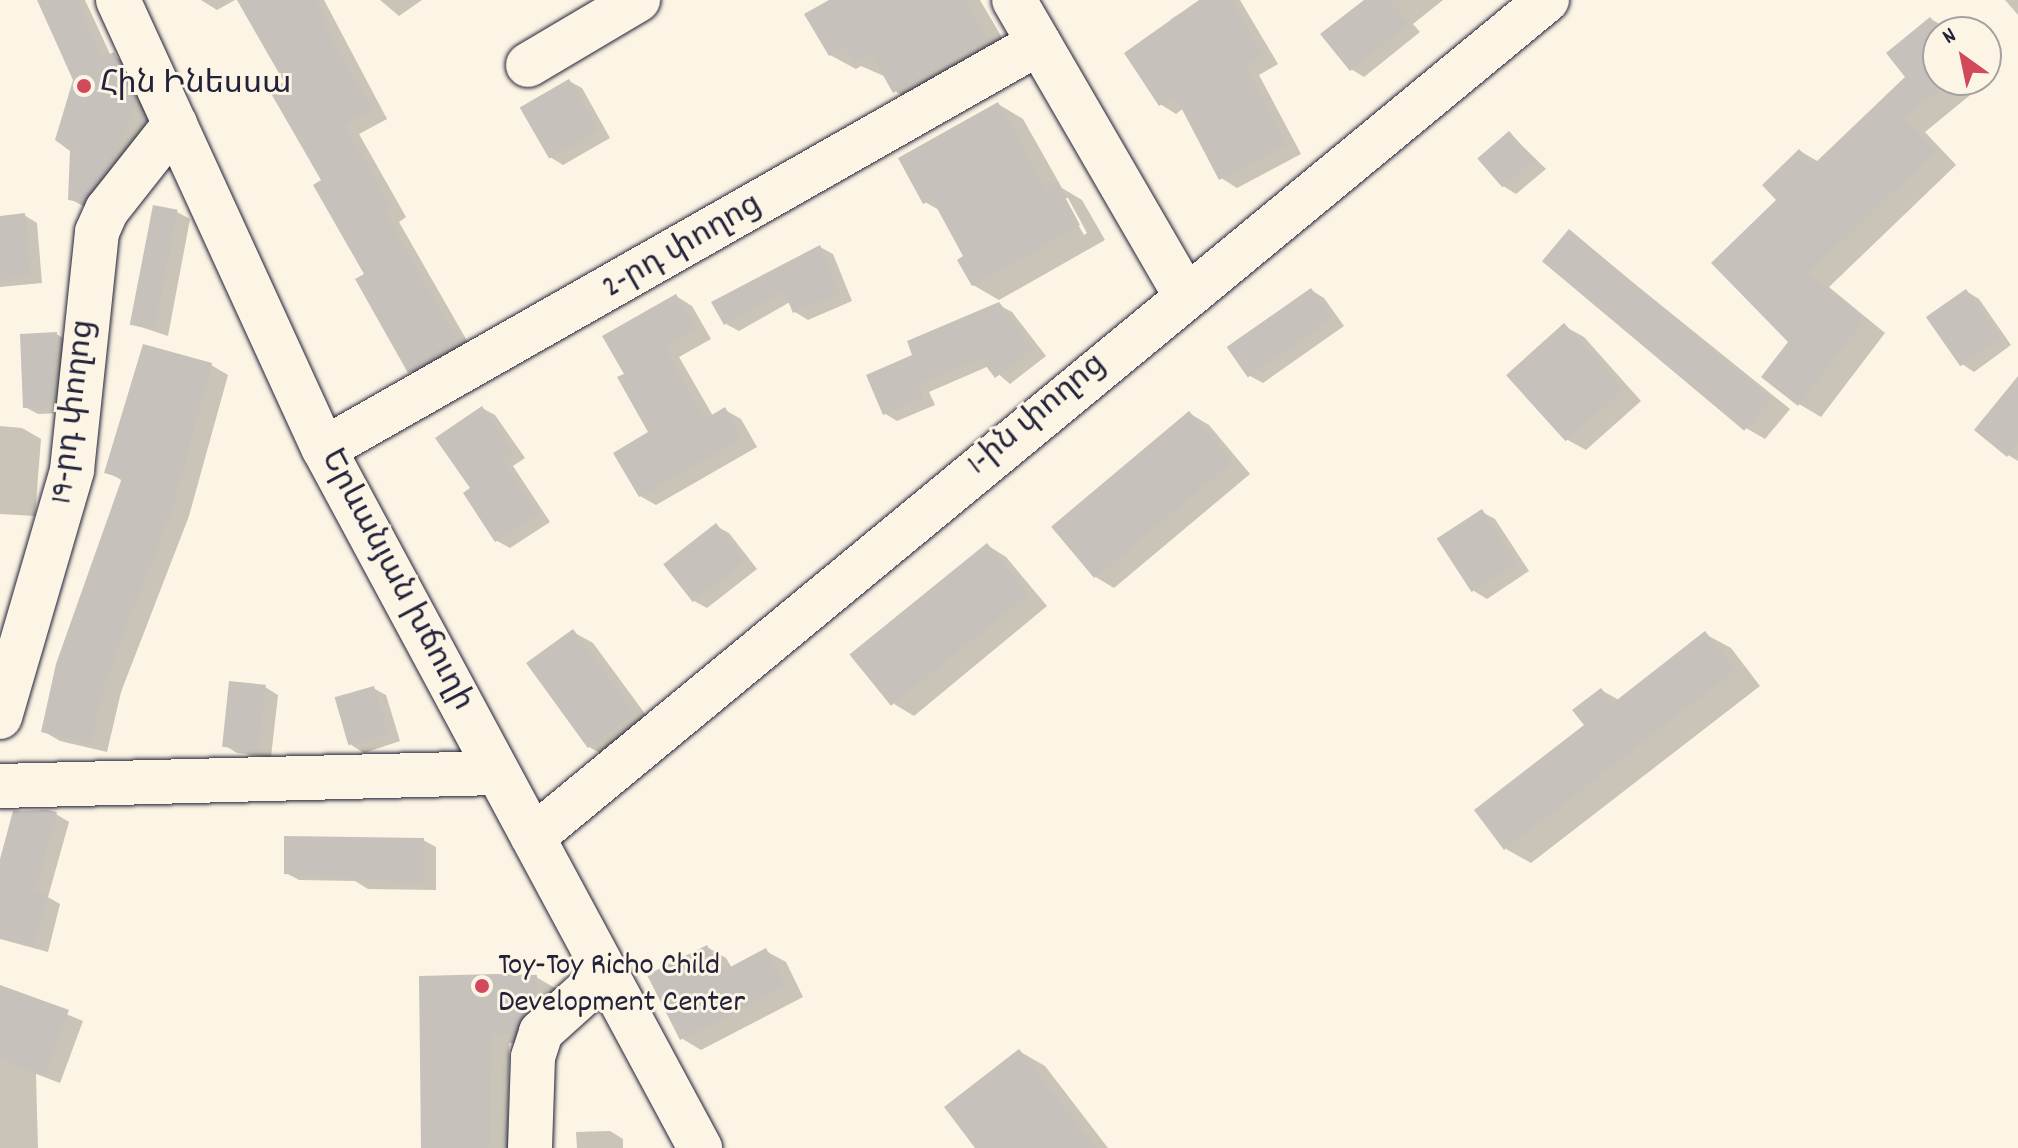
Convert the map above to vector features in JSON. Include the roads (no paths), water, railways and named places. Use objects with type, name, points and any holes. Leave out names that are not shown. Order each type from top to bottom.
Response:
[{"type":"street","name":"Երևանյան խճուղի","points":[[118,0],[324,449],[604,975],[700,1148]]},
{"type":"street","points":[[528,65],[638,0]]},
{"type":"street","points":[[1014,0],[1185,295]]},
{"type":"street","name":"1-ին փողոց","points":[[533,837],[1185,295],[1547,0]]},
{"type":"street","name":"2-րդ փողոց","points":[[324,449],[1039,43]]},
{"type":"street","name":"19-րդ փողոց","points":[[0,717],[59,528],[72,470],[97,232],[107,210],[175,124]]},
{"type":"street","points":[[0,786],[497,773]]},
{"type":"street","points":[[530,1148],[533,1057],[541,1032],[604,975]]},
{"type":"place","name":"Հին Ինեսսա","points":[[84,86]]},
{"type":"place","name":"Toy-Toy Richo Child Development Center","points":[[482,986]]}]
